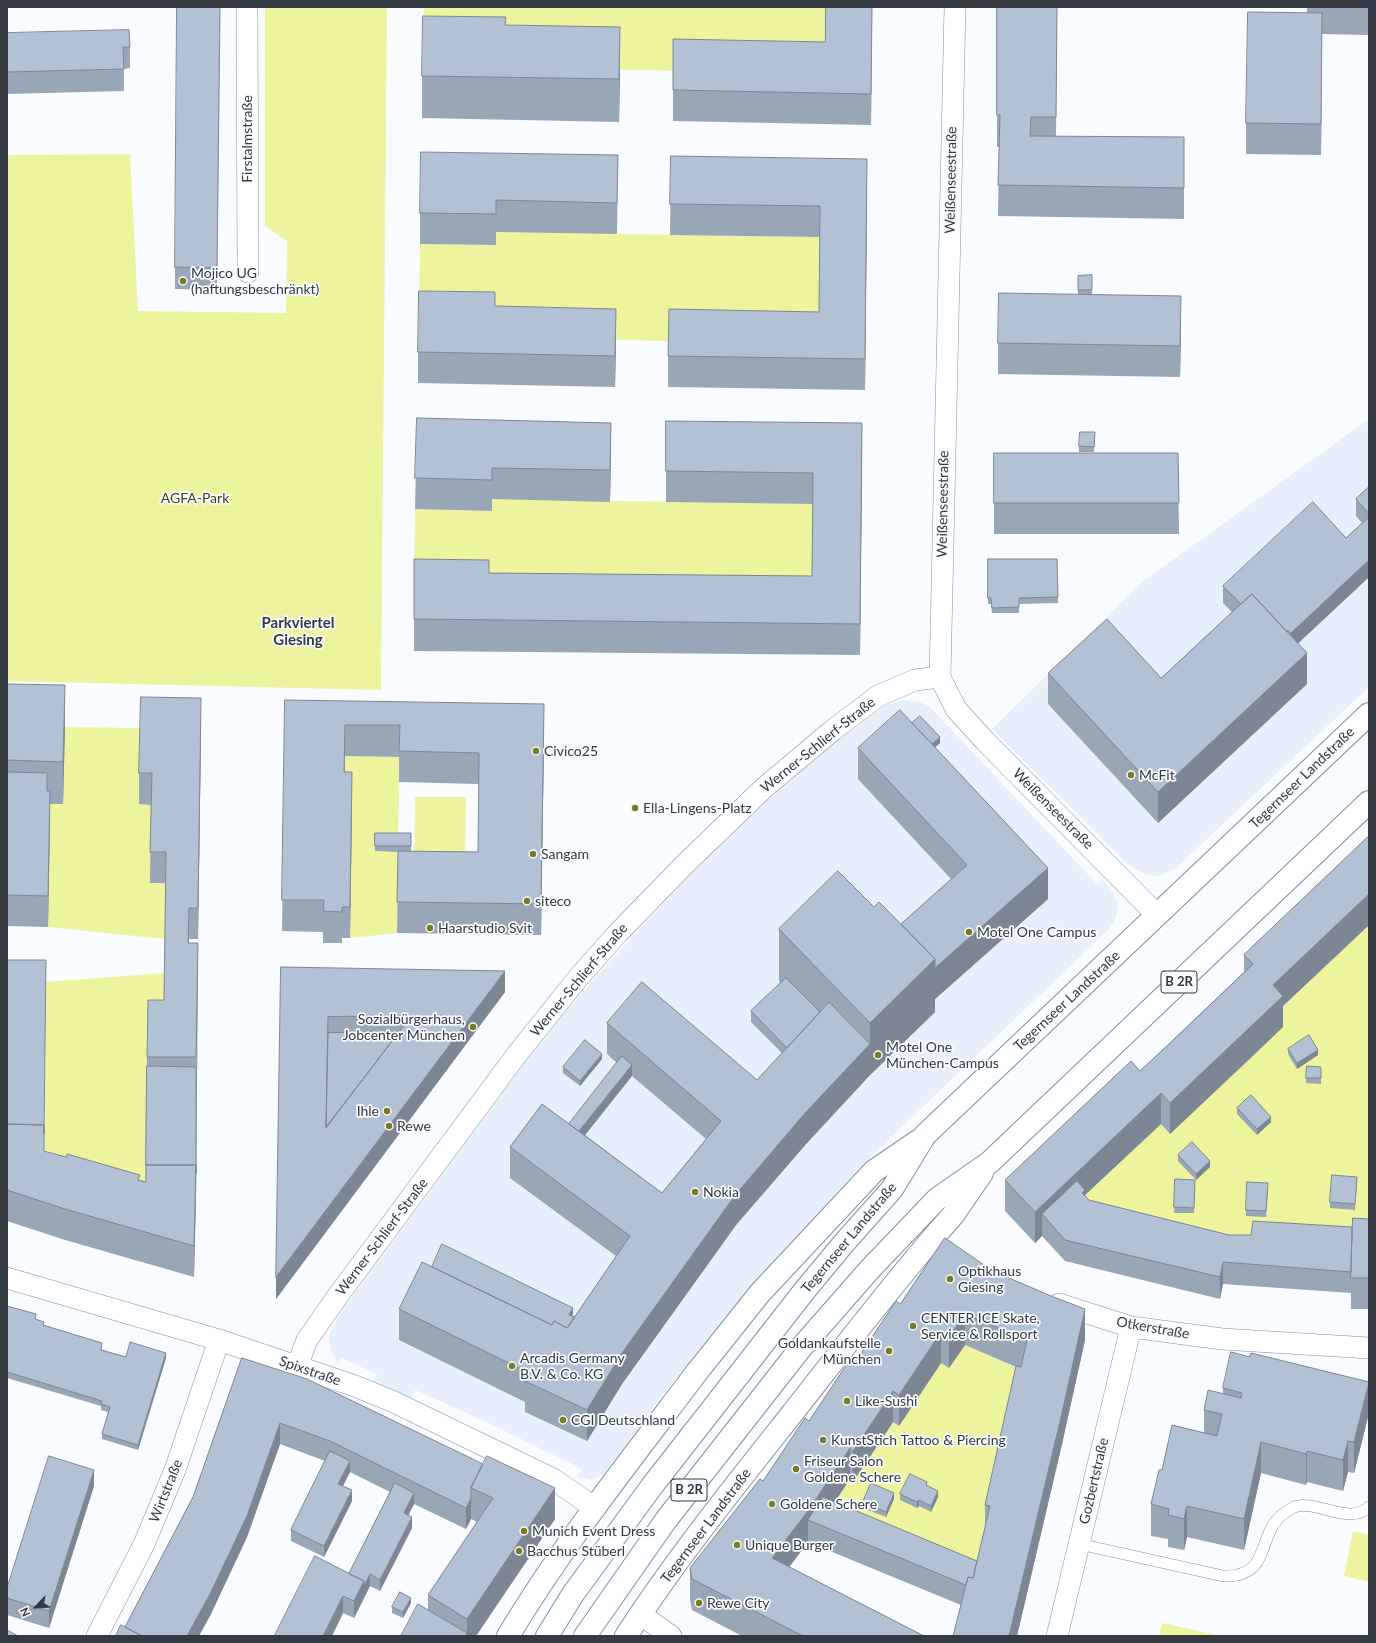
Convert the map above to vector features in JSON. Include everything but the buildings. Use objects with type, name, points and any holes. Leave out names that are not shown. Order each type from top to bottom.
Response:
[{"type":"main road","name":"Tegernseer Landstraße","points":[[547,1636],[573,1594],[643,1499],[805,1290],[892,1189],[925,1135],[1369,714]]},
{"type":"main road","name":"B 2R","points":[[585,1636],[666,1520],[800,1349],[871,1268],[937,1199],[990,1162],[1369,802]]},
{"type":"main road","points":[[508,1636],[530,1601],[595,1508],[697,1372],[760,1294],[874,1172],[925,1135]]},
{"type":"main road","name":"Tegernseer Landstraße","points":[[626,1636],[640,1614],[720,1505],[848,1341],[946,1238],[953,1215],[990,1162]]},
{"type":"street","name":"Firstalmstraße","points":[[247,7],[248,272]]},
{"type":"street","name":"Weißenseestraße","points":[[955,7],[940,677],[956,709],[966,720],[1157,915]]},
{"type":"street","name":"Werner-Schlierf-Straße","points":[[297,1366],[307,1340],[518,1053],[578,978],[617,934],[765,787],[833,730],[878,696],[915,680],[940,677]]},
{"type":"street","name":"Spixstraße","points":[[7,1278],[219,1340],[297,1366],[394,1402],[553,1479],[595,1508]]},
{"type":"street","name":"Otkerstraße","points":[[1042,1298],[1131,1327],[1222,1339],[1369,1348]]},
{"type":"street","name":"Gozbertstraße","points":[[1057,1636],[1131,1327]]},
{"type":"street","name":"Wirtstraße","points":[[97,1636],[144,1544],[172,1477],[219,1340]]},
{"type":"street","points":[[640,1614],[672,1636]]},
{"type":"lane","points":[[1079,1544],[1223,1576],[1234,1577],[1242,1575],[1255,1566],[1272,1528],[1281,1515],[1295,1506],[1308,1506],[1342,1513],[1354,1513],[1369,1507]]},
{"type":"shaded area","points":[[1369,419],[1369,687],[1177,867],[1168,873],[1156,876],[1142,873],[1128,864],[992,729],[1142,582]]},
{"type":"shaded area","points":[[905,700],[918,701],[930,707],[1098,885],[1103,880],[1111,890],[1118,905],[1116,918],[1107,931],[865,1162],[726,1317],[663,1394],[605,1473],[592,1480],[578,1477],[582,1469],[491,1424],[415,1390],[411,1398],[374,1382],[377,1374],[341,1358],[338,1364],[330,1349],[329,1337],[331,1329],[346,1305],[530,1056],[558,1021],[600,972],[702,862],[770,798],[840,738],[888,704]]},
{"type":"green space","name":"AGFA-Park","points":[[265,7],[387,7],[381,690],[7,681],[7,155],[130,154],[138,311],[286,313],[287,241],[265,226]]},
{"type":"green space","points":[[424,7],[826,7],[825,73],[505,68],[423,58]]},
{"type":"green space","points":[[496,232],[820,237],[819,343],[616,340],[419,322],[420,244],[495,245]]},
{"type":"green space","points":[[492,499],[813,504],[812,607],[414,590],[415,509],[492,511]]},
{"type":"green space","points":[[65,727],[141,728],[152,805],[166,883],[165,939],[48,927],[50,823],[47,804],[63,804]]},
{"type":"green space","points":[[345,756],[400,757],[398,838],[375,851],[398,852],[397,933],[350,938],[352,803],[344,803]]},
{"type":"green space","points":[[415,797],[466,797],[465,870],[414,869]]},
{"type":"green space","points":[[1369,925],[1369,1249],[1253,1243],[1077,1203],[1161,1124],[1170,1134],[1283,1027],[1273,1016]]},
{"type":"green space","points":[[165,973],[164,1031],[148,1038],[146,1196],[44,1182],[46,982]]},
{"type":"green space","points":[[965,1345],[1027,1372],[979,1584],[823,1519],[850,1479],[853,1481],[893,1422],[899,1426],[941,1363],[949,1368]]},
{"type":"green space","points":[[1353,1531],[1369,1535],[1369,1582],[1344,1576]]},
{"type":"green space","points":[[1162,1623],[1221,1636],[1159,1636]]},
{"type":"place","name":"Mojico UG (haftungsbeschränkt)","points":[[183,281]]},
{"type":"place","name":"Civico25","points":[[536,751]]},
{"type":"place","name":"McFit","points":[[1131,775]]},
{"type":"place","name":"Ella-Lingens-Platz","points":[[635,808]]},
{"type":"place","name":"Sangam","points":[[533,854]]},
{"type":"place","name":"siteco","points":[[527,901]]},
{"type":"place","name":"Haarstudio Svit","points":[[430,928]]},
{"type":"place","name":"Motel One Campus","points":[[969,932]]},
{"type":"place","name":"Sozialbürgerhaus, Jobcenter München","points":[[473,1027]]},
{"type":"place","name":"Motel One München-Campus","points":[[878,1055]]},
{"type":"place","name":"Ihle","points":[[387,1111]]},
{"type":"place","name":"Rewe","points":[[389,1126]]},
{"type":"place","name":"Nokia","points":[[695,1192]]},
{"type":"place","name":"Optikhaus Giesing","points":[[950,1279]]},
{"type":"place","name":"CENTER ICE Skate, Service & Rollsport","points":[[913,1326]]},
{"type":"place","name":"Goldankaufstelle München","points":[[889,1351]]},
{"type":"place","name":"Arcadis Germany B.V. & Co. KG","points":[[512,1366]]},
{"type":"place","name":"Like-Sushi","points":[[847,1401]]},
{"type":"place","name":"CGI Deutschland","points":[[563,1420]]},
{"type":"place","name":"KunstStich Tattoo & Piercing","points":[[823,1440]]},
{"type":"place","name":"Friseur Salon Goldene Schere","points":[[796,1469]]},
{"type":"place","name":"Goldene Schere","points":[[772,1504]]},
{"type":"place","name":"Munich Event Dress","points":[[524,1531]]},
{"type":"place","name":"Unique Burger","points":[[737,1545]]},
{"type":"place","name":"Bacchus Stüberl","points":[[519,1551]]},
{"type":"place","name":"Rewe City","points":[[699,1603]]},
{"type":"district","name":"Parkviertel Giesing","points":[[298,632]]}]
